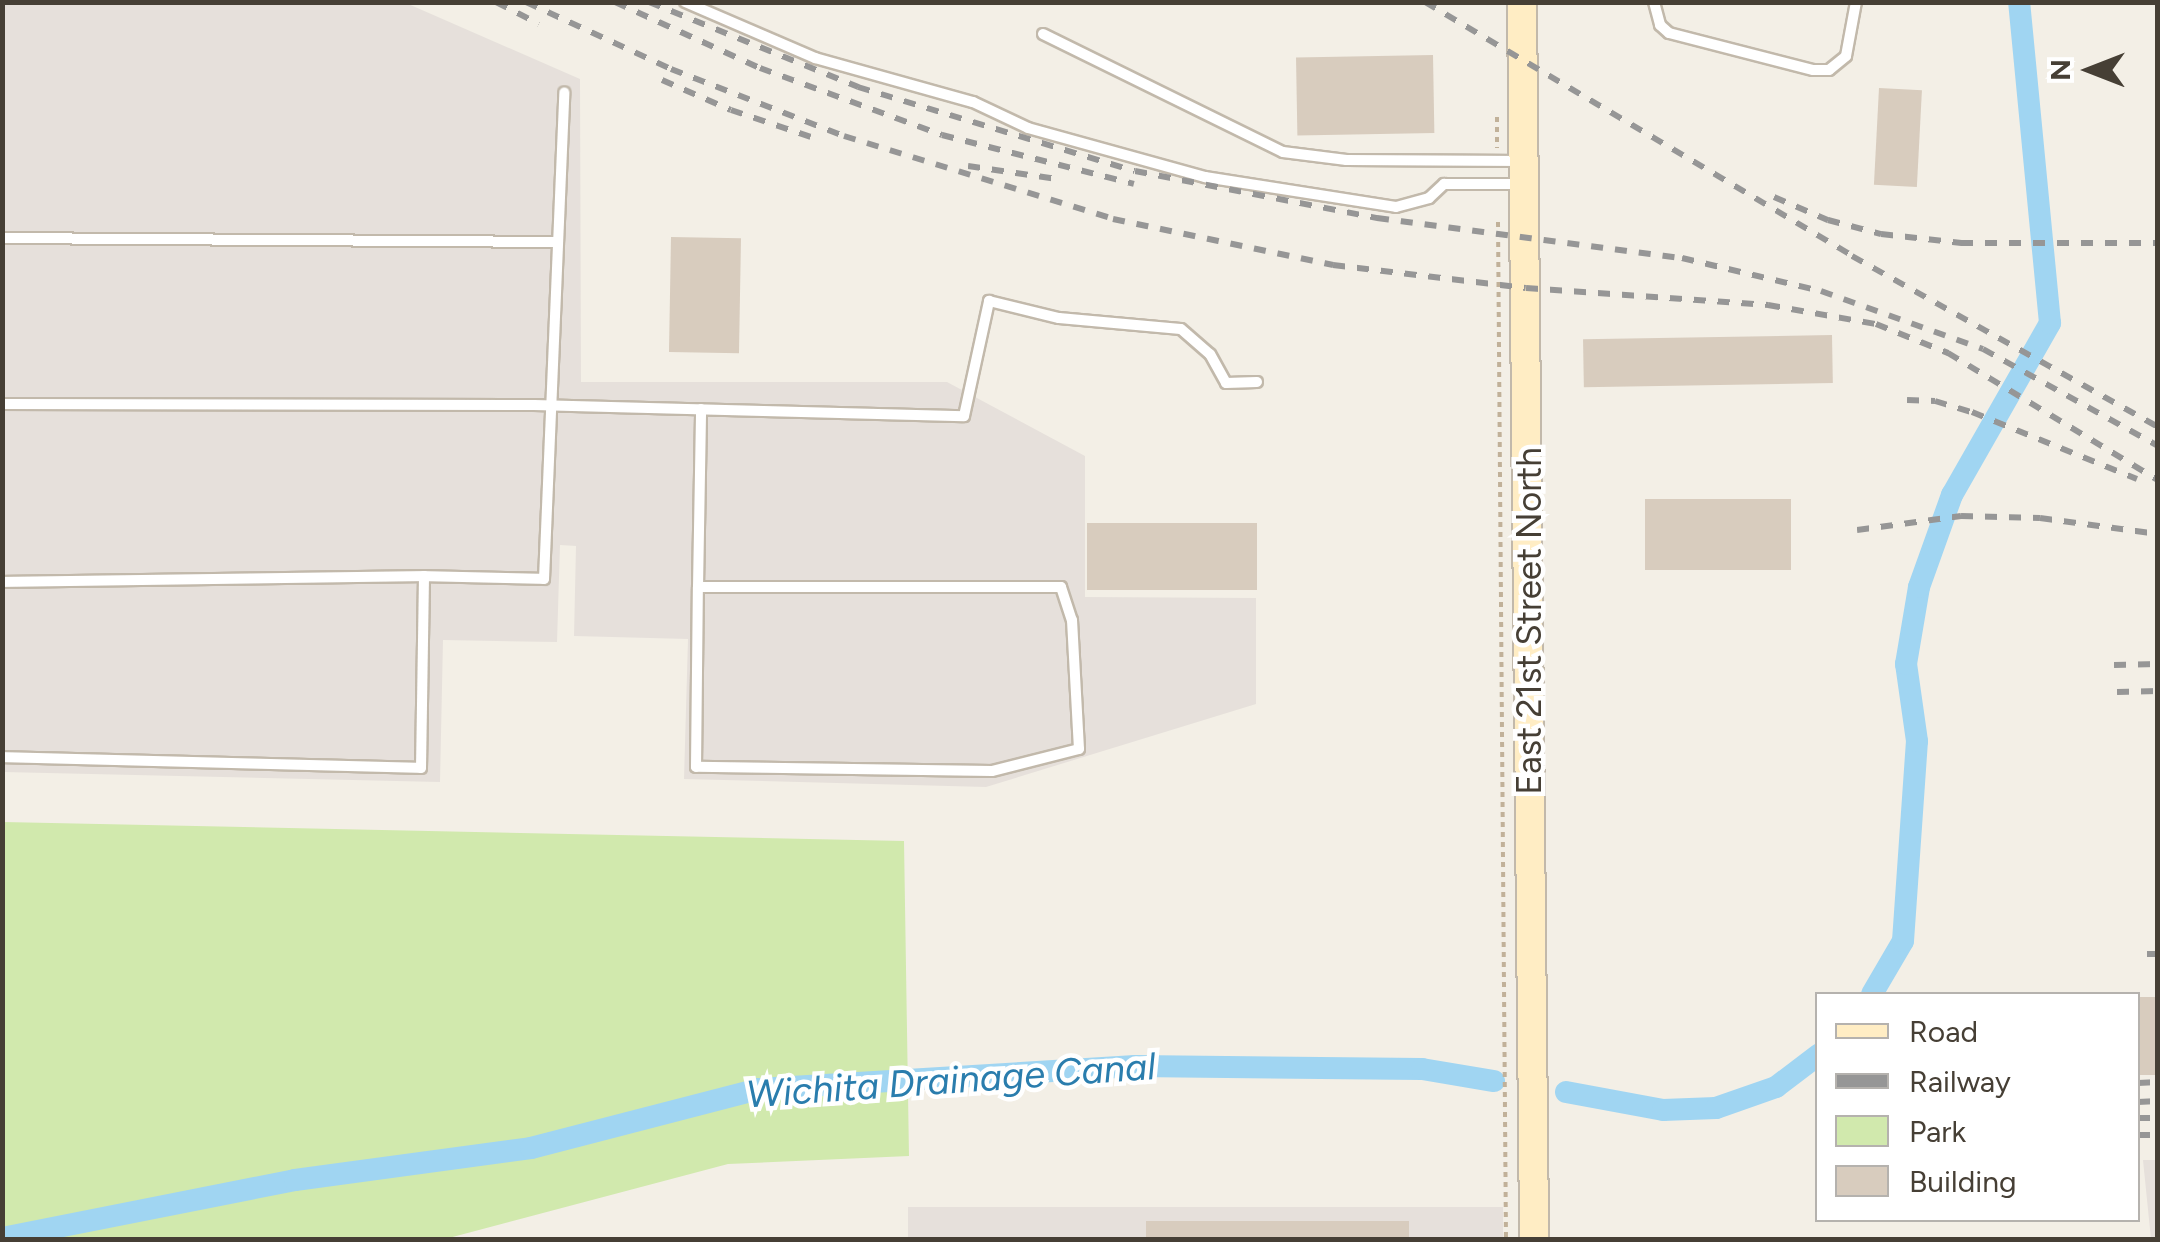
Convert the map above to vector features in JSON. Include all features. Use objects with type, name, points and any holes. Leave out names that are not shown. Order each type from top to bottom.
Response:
[{"type":"main road","name":"East 21st Street North","points":[[1522,2],[1511,173],[1534,1240]]},
{"type":"lane","points":[[686,2],[815,58],[972,102],[1028,128],[1205,177],[1396,207],[1429,198],[1444,184],[1511,173]]},
{"type":"lane","points":[[1654,2],[1660,25],[1669,34],[1813,70],[1828,70],[1846,56],[1856,2]]},
{"type":"lane","points":[[1042,34],[1284,152],[1511,173]]},
{"type":"lane","points":[[2,582],[544,578],[564,92]]},
{"type":"lane","points":[[2,238],[558,242]]},
{"type":"lane","points":[[2,404],[552,405],[964,416],[988,301],[1058,318],[1180,330],[1210,354],[1226,382],[1258,382]]},
{"type":"lane","points":[[698,587],[1061,586],[1072,620],[1079,749],[992,771],[696,767],[698,587],[700,409]]},
{"type":"lane","points":[[2,756],[421,768],[424,576]]},
{"type":"path","points":[[1497,112],[1511,173],[1506,1240]]},
{"type":"shaded area","points":[[3,3],[406,3],[580,79],[581,382],[947,382],[1085,456],[1085,597],[1256,598],[1256,704],[986,787],[684,779],[688,639],[574,636],[576,546],[560,545],[557,642],[443,640],[440,782],[3,772]]},
{"type":"shaded area","points":[[2143,1160],[2157,1160],[2157,1239],[2151,1239]]},
{"type":"shaded area","points":[[908,1207],[1503,1207],[1503,1239],[908,1239]]},
{"type":"green space","points":[[3,822],[904,841],[909,1156],[728,1164],[445,1239],[3,1239]]},
{"type":"building","points":[[1433,55],[1434,133],[1297,135],[1296,57]]},
{"type":"building","points":[[1879,88],[1922,90],[1917,187],[1874,185]]},
{"type":"building","points":[[671,237],[741,238],[739,353],[669,352]]},
{"type":"building","points":[[1832,335],[1833,383],[1584,387],[1583,339]]},
{"type":"building","points":[[1645,499],[1791,499],[1791,570],[1645,570]]},
{"type":"building","points":[[1087,523],[1257,523],[1257,590],[1087,590]]},
{"type":"building","points":[[2140,997],[2158,997],[2158,1075],[2140,1075]]},
{"type":"building","points":[[1146,1221],[1409,1221],[1409,1240],[1146,1240]]},
{"type":"waterway","name":"Wichita Drainage Canal","points":[[1873,992],[1903,941],[1917,741],[1906,664],[1919,587],[1952,495],[2050,323],[2019,2]]},
{"type":"waterway","name":"Wichita Drainage Canal","points":[[1566,1092],[1663,1110],[1716,1108],[1776,1087],[1815,1057]]},
{"type":"waterway","name":"Wichita Drainage Canal","points":[[2,1238],[295,1180],[531,1148],[759,1089],[1135,1066],[1422,1069],[1494,1081]]},
{"type":"railway","points":[[496,2],[539,24]]},
{"type":"railway","points":[[526,2],[671,69],[844,136],[1113,219],[1333,265],[1526,288],[1768,305],[1876,324],[1948,353],[2158,480]]},
{"type":"railway","points":[[615,2],[760,68],[942,135],[1134,184]]},
{"type":"railway","points":[[649,2],[858,87],[1135,171],[1377,218],[1682,258],[1821,291],[1983,349],[2158,446]]},
{"type":"railway","points":[[1425,2],[1852,256],[2158,427]]},
{"type":"railway","points":[[662,80],[731,110],[811,137]]},
{"type":"railway","points":[[968,166],[1057,179]]},
{"type":"railway","points":[[1774,197],[1828,220],[1881,234],[1961,243],[2158,243]]},
{"type":"railway","points":[[1907,400],[1935,401],[1972,412],[2137,479]]},
{"type":"railway","points":[[1857,530],[1961,516],[2040,518],[2158,534]]},
{"type":"railway","points":[[2114,665],[2158,664]]},
{"type":"railway","points":[[2117,692],[2158,691]]},
{"type":"railway","points":[[2147,954],[2158,954]]},
{"type":"railway","points":[[2140,1083],[2158,1082]]},
{"type":"railway","points":[[2140,1102],[2158,1101]]},
{"type":"railway","points":[[2140,1118],[2158,1118]]},
{"type":"railway","points":[[2140,1135],[2158,1135]]}]
